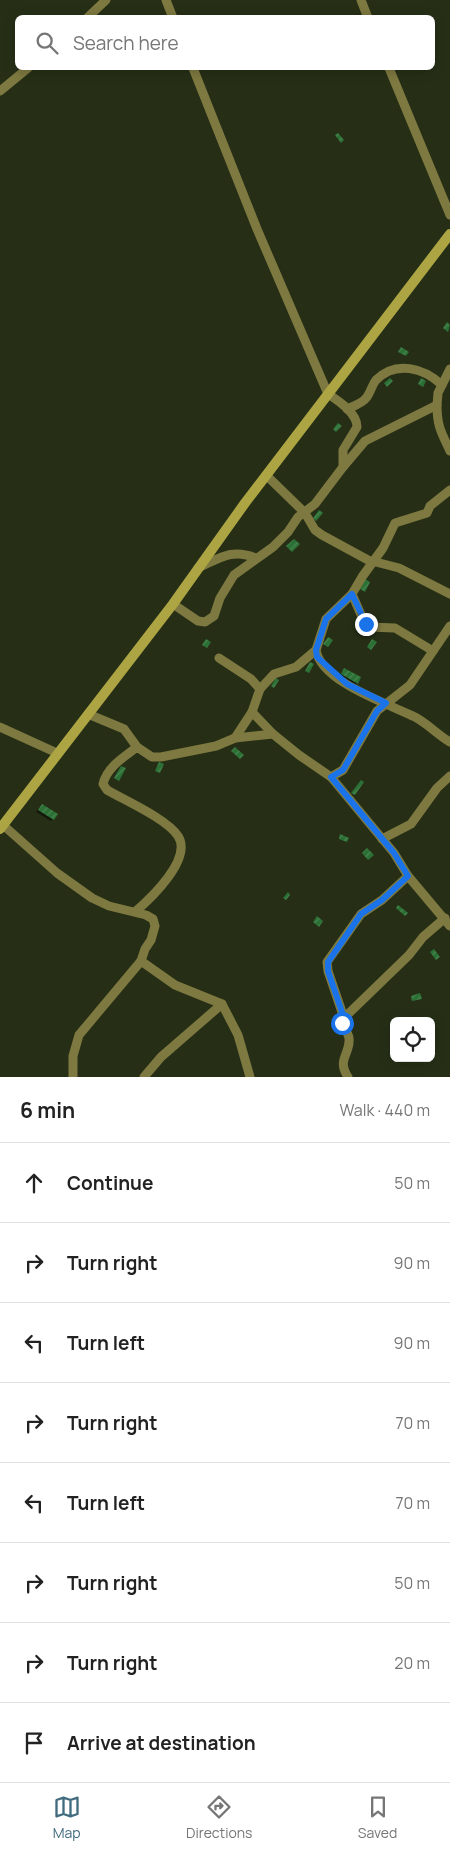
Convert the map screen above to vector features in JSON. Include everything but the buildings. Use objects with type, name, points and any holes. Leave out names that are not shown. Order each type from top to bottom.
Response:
[{"type":"main road","points":[[2,827],[172,604],[266,475],[450,234]]},
{"type":"street","points":[[90,15],[106,0]]},
{"type":"street","points":[[166,0],[172,15]]},
{"type":"street","points":[[361,0],[367,15]]},
{"type":"street","points":[[0,91],[26,70]]},
{"type":"street","points":[[194,70],[257,229],[328,394],[348,409],[358,423],[342,450],[343,466]]},
{"type":"street","points":[[390,70],[450,215]]},
{"type":"street","points":[[348,409],[366,398],[374,382],[391,370],[409,368],[420,370],[442,385]]},
{"type":"street","points":[[450,369],[438,393],[437,405],[437,422],[440,434],[450,451]]},
{"type":"street","points":[[172,604],[198,622],[205,622],[214,616],[220,598],[234,575],[273,547],[288,532],[298,517],[312,508],[343,466],[365,441],[437,405]]},
{"type":"street","points":[[266,475],[305,513],[322,535],[373,562],[399,568],[450,594]]},
{"type":"street","points":[[450,490],[430,506],[426,513],[395,523],[383,548],[352,594],[326,619],[316,650],[317,657],[347,684],[386,703],[399,712],[414,717],[450,742]]},
{"type":"street","points":[[197,569],[235,552],[243,552],[256,558]]},
{"type":"street","points":[[352,594],[362,617],[369,627],[395,628],[433,651]]},
{"type":"street","points":[[331,777],[343,770],[377,711],[410,685],[450,626]]},
{"type":"street","points":[[235,738],[252,712],[260,689],[274,674],[296,667],[316,650]]},
{"type":"street","points":[[218,658],[251,679],[260,689]]},
{"type":"street","points":[[252,712],[272,734],[299,756],[331,777],[382,839],[408,876],[448,922],[423,937],[409,955],[344,1018],[342,1023],[349,1038],[343,1061],[343,1070],[348,1077]]},
{"type":"street","points":[[88,714],[124,729],[137,747],[152,757],[161,757],[216,746],[235,738],[272,734]]},
{"type":"street","points":[[0,727],[57,754]]},
{"type":"street","points":[[135,912],[169,879],[179,856],[181,845],[178,836],[159,819],[107,790],[103,784],[105,776],[117,763],[137,747]]},
{"type":"street","points":[[382,839],[411,824],[437,788],[450,776]]},
{"type":"street","points":[[2,827],[57,873],[92,898],[109,906],[135,912],[153,920],[155,926],[141,962],[79,1035],[73,1056],[73,1077]]},
{"type":"street","points":[[344,1018],[331,980],[328,962],[361,914],[382,900],[408,876]]},
{"type":"street","points":[[141,962],[175,985],[222,1004],[238,1035],[250,1077]]},
{"type":"street","points":[[144,1077],[161,1057],[222,1004]]},
{"type":"route","points":[[342,1023],[344,1018],[328,971],[330,956],[349,933],[361,914],[382,900],[408,876],[394,853],[331,777],[343,770],[351,753],[369,727],[377,711],[386,703],[366,695],[347,684],[317,657],[316,650],[326,619],[352,594],[366,624]]}]
